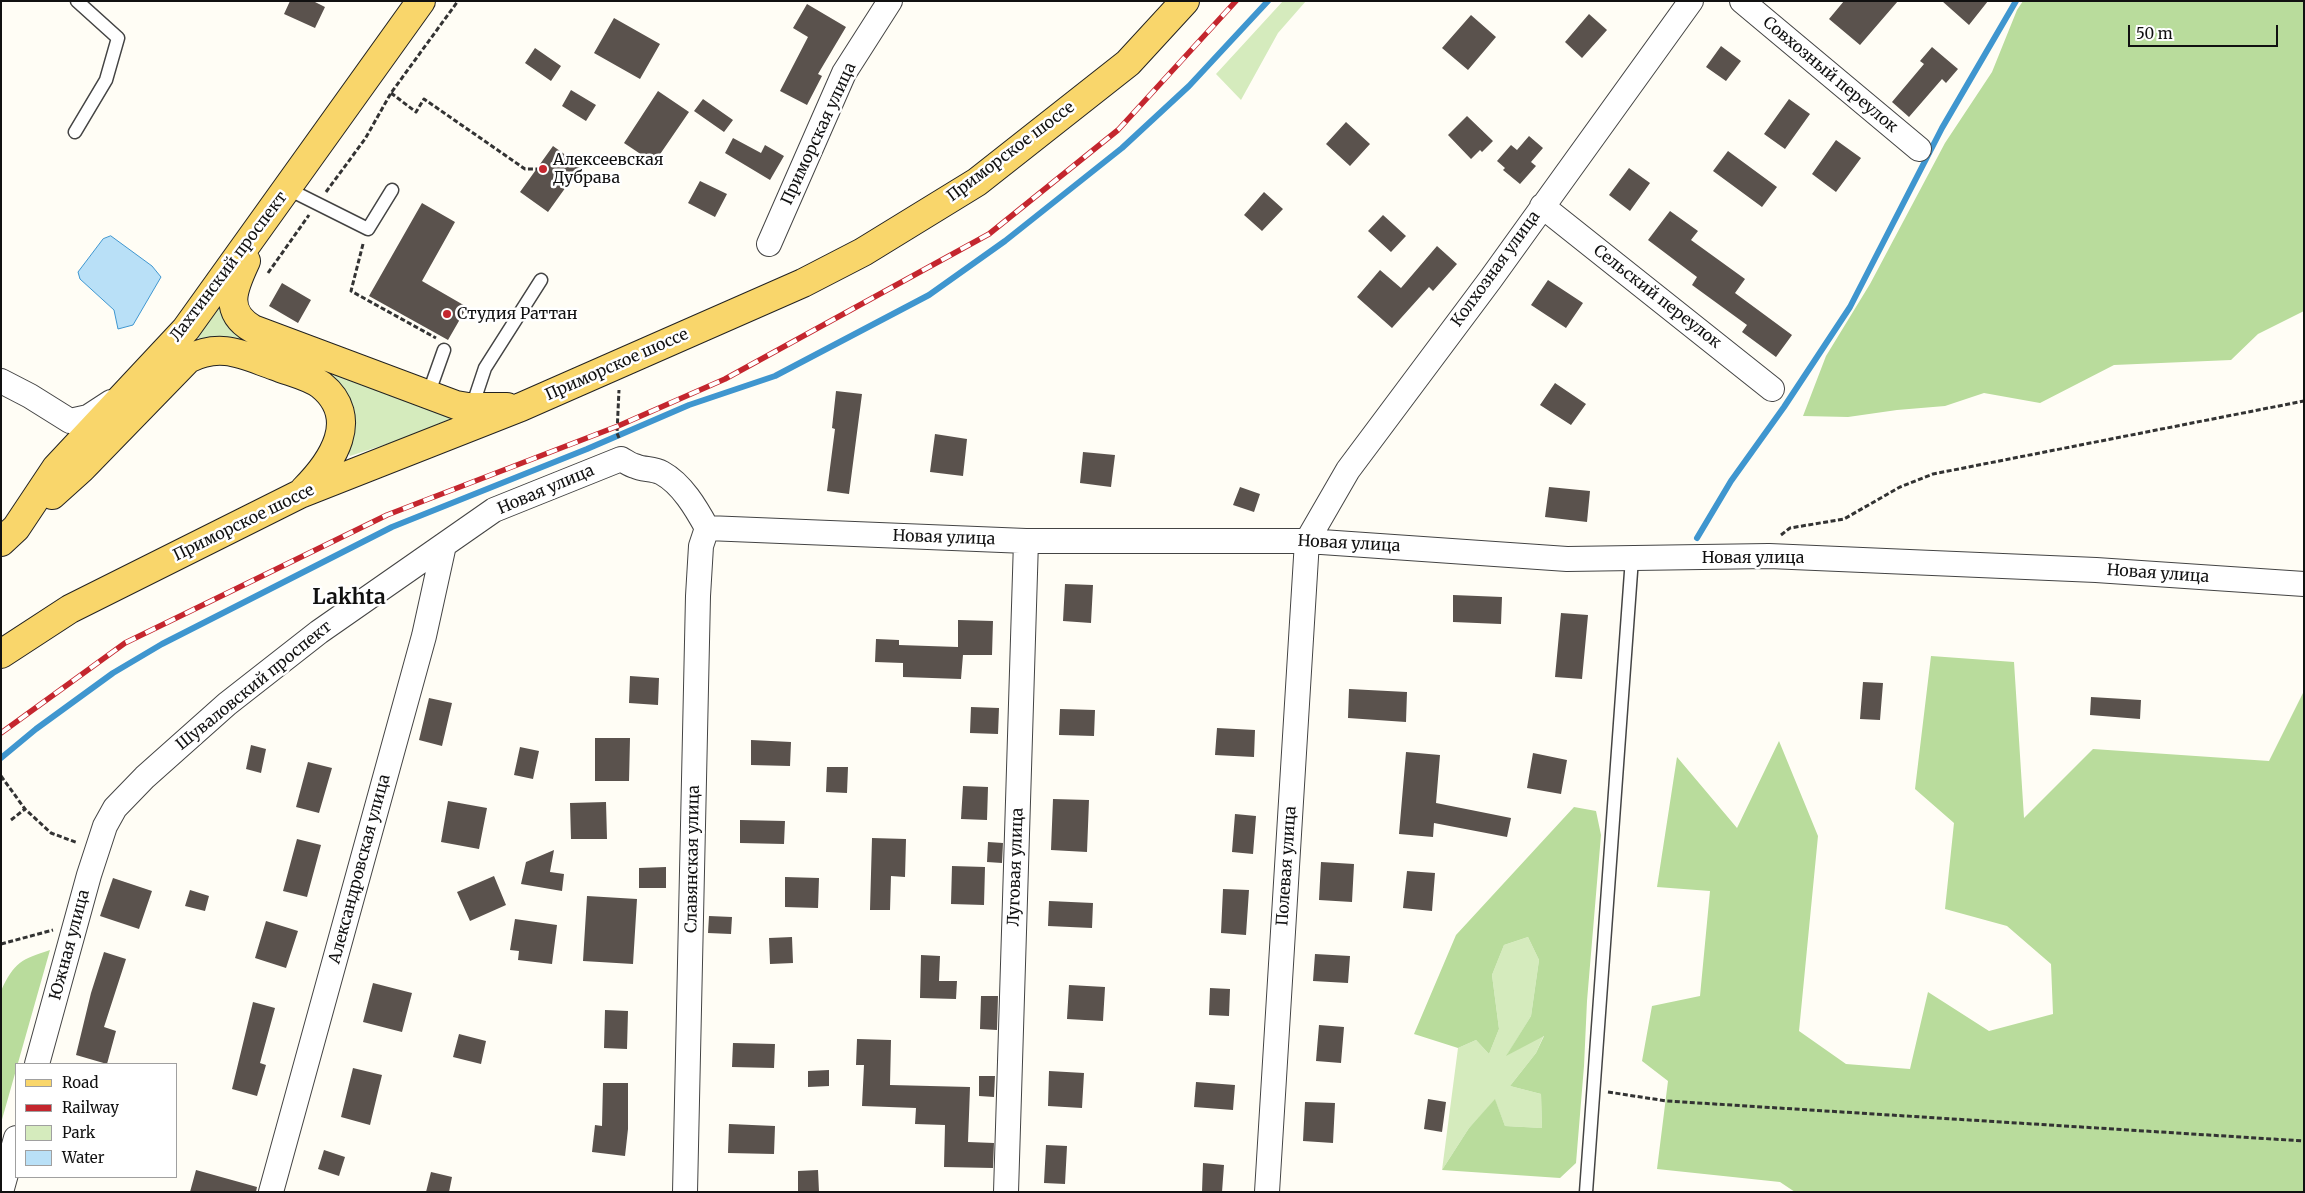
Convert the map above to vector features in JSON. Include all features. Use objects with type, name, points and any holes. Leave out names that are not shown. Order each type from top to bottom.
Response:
[{"type":"main road","name":"Лахтинский проспект","points":[[9,535],[56,468],[120,397],[186,329],[421,1]]},
{"type":"main road","name":"Приморское шоссе","points":[[1,654],[70,609],[300,494],[522,407],[803,284],[863,252],[984,176],[1128,63],[1185,1]]},
{"type":"main road","points":[[262,225],[236,283],[233,299],[235,313],[242,322],[253,329],[456,405],[472,407],[522,407]]},
{"type":"main road","points":[[9,535],[82,468],[188,359],[202,351],[233,351],[320,384],[331,395],[337,406],[340,418],[341,434],[336,451],[318,476],[300,494]]},
{"type":"street","name":"Приморская улица","points":[[769,244],[844,73],[890,1]]},
{"type":"street","name":"Колхозная улица","points":[[1308,541],[1348,470],[1490,280],[1691,1]]},
{"type":"street","name":"Совхозный переулок","points":[[1742,1],[1919,148]]},
{"type":"street","name":"Сельский переулок","points":[[1542,206],[1772,389]]},
{"type":"street","points":[[1,381],[30,396],[70,421],[88,417],[120,397]]},
{"type":"street","points":[[30,396],[61,432],[63,448],[56,468]]},
{"type":"street","name":"Новая улица","points":[[444,545],[494,510],[621,459],[636,467],[648,468],[662,473],[675,483],[692,503],[707,528],[1026,541],[1308,541],[1567,559],[1769,556],[2096,570],[2304,584]]},
{"type":"street","name":"Славянская улица","points":[[685,1192],[698,596],[701,546],[707,528]]},
{"type":"street","name":"Луговая улица","points":[[1006,1192],[1026,541]]},
{"type":"street","name":"Полевая улица","points":[[1267,1192],[1308,541]]},
{"type":"street","name":"Шуваловский проспект","points":[[105,826],[115,808],[145,777],[228,704],[319,632],[444,545]]},
{"type":"street","name":"Александровская улица","points":[[271,1192],[424,636],[444,545]]},
{"type":"street","name":"Южная улица","points":[[37,1063],[75,925],[105,826]]},
{"type":"street","points":[[1,1192],[15,1142]]},
{"type":"lane","points":[[75,132],[106,80],[118,38],[77,1]]},
{"type":"lane","points":[[288,189],[368,229],[392,190]]},
{"type":"lane","points":[[472,407],[485,368],[541,280]]},
{"type":"lane","points":[[428,395],[442,345]]},
{"type":"lane","points":[[1586,1192],[1632,558]]},
{"type":"path","points":[[267,275],[365,139],[391,93],[458,1]]},
{"type":"path","points":[[391,93],[416,112],[424,99],[525,169],[537,169]]},
{"type":"path","points":[[368,229],[350,291],[442,345]]},
{"type":"path","points":[[1769,556],[1773,541],[1790,528],[1844,519],[1900,487],[1933,474],[2304,401]]},
{"type":"path","points":[[1,776],[25,809],[51,833],[97,849]]},
{"type":"path","points":[[11,820],[25,809]]},
{"type":"path","points":[[1,944],[75,925]]},
{"type":"path","points":[[1592,1090],[1667,1101],[2304,1141]]},
{"type":"green space","points":[[1283,1],[1306,1],[1278,33],[1241,100],[1216,74]]},
{"type":"green space","points":[[2023,1],[2304,1],[2304,311],[2258,334],[2231,360],[2114,365],[2040,403],[1984,393],[1945,406],[1848,417],[1803,416],[1826,356],[1870,284],[1945,143],[1992,72],[2017,10]]},
{"type":"green space","points":[[221,305],[294,355],[200,341],[198,337]]},
{"type":"green space","points":[[309,360],[456,415],[457,421],[350,456],[348,452],[355,423],[352,411]]},
{"type":"green space","points":[[1931,656],[2014,662],[2024,818],[2093,749],[2269,761],[2303,693],[2304,1192],[1795,1192],[1780,1182],[1657,1169],[1668,1081],[1642,1061],[1652,1006],[1700,996],[1710,891],[1657,887],[1677,757],[1737,828],[1779,741],[1818,836],[1799,1031],[1846,1064],[1910,1069],[1928,992],[1989,1031],[2053,1014],[2051,964],[2007,926],[1945,909],[1954,823],[1915,789]]},
{"type":"green space","points":[[1574,807],[1596,811],[1601,835],[1576,1163],[1560,1178],[1442,1170],[1469,1128],[1495,1099],[1505,1126],[1542,1128],[1541,1094],[1510,1086],[1536,1053],[1544,1036],[1506,1056],[1531,1016],[1539,960],[1528,937],[1504,945],[1492,975],[1499,1029],[1489,1054],[1476,1040],[1458,1048],[1414,1034],[1456,935]]},
{"type":"green space","points":[[1528,937],[1539,960],[1531,1016],[1507,1055],[1544,1035],[1536,1053],[1510,1086],[1541,1094],[1542,1128],[1505,1126],[1495,1100],[1469,1128],[1442,1170],[1458,1048],[1476,1040],[1489,1054],[1499,1029],[1492,975],[1504,945]]},
{"type":"green space","points":[[50,950],[18,1063],[15,1063],[15,1074],[1,1123],[1,991],[15,968],[32,956]]},
{"type":"water","points":[[111,236],[152,266],[161,277],[133,325],[118,329],[114,310],[80,279],[78,272],[103,239]]},
{"type":"building","points":[[290,1],[313,1],[325,7],[315,28],[284,14]]},
{"type":"building","points":[[1844,1],[1898,1],[1860,45],[1829,19]]},
{"type":"building","points":[[1942,1],[1988,1],[1969,25]]},
{"type":"building","points":[[807,4],[846,27],[818,74],[822,76],[807,105],[780,91],[808,37],[793,28]]},
{"type":"building","points":[[1589,14],[1607,30],[1582,58],[1565,42]]},
{"type":"building","points":[[1471,15],[1496,37],[1468,70],[1442,48]]},
{"type":"building","points":[[614,18],[660,44],[640,79],[594,53]]},
{"type":"building","points":[[1721,46],[1741,61],[1726,81],[1706,67]]},
{"type":"building","points":[[1932,47],[1958,69],[1946,83],[1942,79],[1909,117],[1892,102],[1924,64],[1920,61]]},
{"type":"building","points":[[535,48],[561,66],[551,81],[525,63]]},
{"type":"building","points":[[571,90],[596,105],[586,121],[562,106]]},
{"type":"building","points":[[658,91],[689,112],[654,163],[624,143]]},
{"type":"building","points":[[703,99],[733,120],[724,132],[694,111]]},
{"type":"building","points":[[1789,99],[1810,114],[1785,149],[1764,134]]},
{"type":"building","points":[[1467,116],[1493,141],[1482,152],[1480,150],[1471,159],[1448,135]]},
{"type":"building","points":[[1346,122],[1370,144],[1350,166],[1326,144]]},
{"type":"building","points":[[1529,136],[1543,148],[1531,162],[1536,166],[1520,184],[1503,170],[1505,168],[1497,161],[1511,145],[1517,150]]},
{"type":"building","points":[[733,138],[761,153],[765,145],[784,156],[770,180],[725,153]]},
{"type":"building","points":[[1836,140],[1861,158],[1836,192],[1812,174]]},
{"type":"building","points":[[553,146],[581,166],[548,212],[520,192]]},
{"type":"building","points":[[1728,151],[1777,187],[1762,207],[1713,171]]},
{"type":"building","points":[[1629,168],[1650,183],[1630,211],[1609,195]]},
{"type":"building","points":[[700,181],[727,194],[715,217],[688,203]]},
{"type":"building","points":[[1264,192],[1283,209],[1262,231],[1244,215]]},
{"type":"building","points":[[422,203],[455,222],[422,281],[467,307],[448,340],[369,296]]},
{"type":"building","points":[[1670,211],[1698,231],[1691,240],[1745,279],[1735,293],[1792,335],[1776,357],[1742,332],[1747,325],[1692,285],[1697,277],[1648,240]]},
{"type":"building","points":[[1383,215],[1406,236],[1391,252],[1368,231]]},
{"type":"building","points":[[1437,246],[1457,264],[1433,291],[1429,287],[1392,328],[1357,297],[1380,270],[1401,288]]},
{"type":"building","points":[[1548,280],[1583,303],[1566,328],[1531,305]]},
{"type":"building","points":[[282,283],[311,300],[298,323],[269,306]]},
{"type":"building","points":[[1555,383],[1586,404],[1571,425],[1540,405]]},
{"type":"building","points":[[836,391],[862,394],[849,494],[827,491],[835,429],[832,428]]},
{"type":"building","points":[[935,434],[967,439],[963,476],[930,472]]},
{"type":"building","points":[[1083,452],[1115,455],[1111,487],[1080,483]]},
{"type":"building","points":[[1240,487],[1260,494],[1254,512],[1233,505]]},
{"type":"building","points":[[1549,487],[1590,491],[1587,522],[1545,517]]},
{"type":"building","points":[[1065,584],[1093,585],[1091,623],[1063,621]]},
{"type":"building","points":[[1453,595],[1502,597],[1501,624],[1453,622]]},
{"type":"building","points":[[1561,613],[1588,615],[1582,679],[1555,677]]},
{"type":"building","points":[[958,620],[993,621],[992,655],[963,655],[961,679],[903,677],[903,663],[875,662],[876,639],[899,640],[899,645],[958,647]]},
{"type":"building","points":[[630,676],[659,678],[658,705],[629,703]]},
{"type":"building","points":[[1863,682],[1883,683],[1880,720],[1860,719]]},
{"type":"building","points":[[1349,689],[1407,692],[1406,722],[1348,718]]},
{"type":"building","points":[[2091,697],[2141,700],[2140,719],[2090,715]]},
{"type":"building","points":[[429,698],[452,703],[442,746],[419,740]]},
{"type":"building","points":[[971,707],[999,708],[998,734],[970,733]]},
{"type":"building","points":[[1060,709],[1095,710],[1094,736],[1059,735]]},
{"type":"building","points":[[1217,728],[1255,730],[1254,757],[1215,755]]},
{"type":"building","points":[[595,738],[630,738],[629,781],[595,781]]},
{"type":"building","points":[[751,740],[791,742],[790,766],[751,765]]},
{"type":"building","points":[[251,745],[266,749],[261,773],[246,769]]},
{"type":"building","points":[[520,747],[539,751],[533,779],[514,775]]},
{"type":"building","points":[[1406,752],[1440,755],[1436,803],[1511,818],[1507,837],[1434,823],[1433,837],[1399,834]]},
{"type":"building","points":[[1533,753],[1567,760],[1561,794],[1527,788]]},
{"type":"building","points":[[308,762],[332,768],[319,813],[296,807]]},
{"type":"building","points":[[827,767],[848,767],[847,793],[826,792]]},
{"type":"building","points":[[963,786],[988,787],[987,820],[961,819]]},
{"type":"building","points":[[1053,799],[1089,800],[1087,852],[1051,850]]},
{"type":"building","points":[[448,801],[487,808],[479,849],[441,842]]},
{"type":"building","points":[[606,802],[607,839],[571,839],[570,803]]},
{"type":"building","points":[[1235,814],[1256,816],[1253,854],[1232,852]]},
{"type":"building","points":[[740,820],[785,821],[784,844],[740,843]]},
{"type":"building","points":[[872,838],[906,839],[905,877],[891,876],[890,910],[870,910]]},
{"type":"building","points":[[297,839],[321,845],[307,897],[283,891]]},
{"type":"building","points":[[988,842],[1003,843],[1002,863],[987,862]]},
{"type":"building","points":[[554,850],[550,872],[564,874],[562,891],[521,884],[526,862]]},
{"type":"building","points":[[1321,862],[1354,864],[1352,902],[1319,900]]},
{"type":"building","points":[[952,866],[985,867],[984,905],[951,904]]},
{"type":"building","points":[[666,867],[666,888],[639,888],[639,868]]},
{"type":"building","points":[[1407,871],[1435,873],[1432,911],[1403,908]]},
{"type":"building","points":[[494,876],[506,905],[470,921],[457,892]]},
{"type":"building","points":[[785,877],[819,878],[818,908],[785,907]]},
{"type":"building","points":[[113,878],[152,891],[139,929],[100,916]]},
{"type":"building","points":[[1223,889],[1249,890],[1246,935],[1221,933]]},
{"type":"building","points":[[190,890],[209,896],[205,911],[185,906]]},
{"type":"building","points":[[587,896],[637,899],[633,964],[583,961]]},
{"type":"building","points":[[1049,901],[1093,903],[1092,928],[1048,926]]},
{"type":"building","points":[[709,916],[732,917],[731,934],[708,933]]},
{"type":"building","points":[[515,919],[557,925],[552,964],[518,960],[519,951],[510,950]]},
{"type":"building","points":[[266,921],[298,931],[286,968],[255,958]]},
{"type":"building","points":[[792,937],[793,963],[770,964],[769,938]]},
{"type":"building","points":[[104,952],[126,959],[104,1027],[116,1031],[107,1063],[76,1055],[91,993]]},
{"type":"building","points":[[1315,954],[1350,956],[1348,983],[1313,981]]},
{"type":"building","points":[[921,955],[940,956],[939,981],[957,981],[956,999],[920,998]]},
{"type":"building","points":[[373,983],[412,993],[402,1032],[363,1022]]},
{"type":"building","points":[[1069,985],[1105,987],[1103,1021],[1067,1019]]},
{"type":"building","points":[[1210,988],[1230,989],[1229,1016],[1209,1015]]},
{"type":"building","points":[[981,996],[998,996],[997,1030],[980,1029]]},
{"type":"building","points":[[253,1002],[275,1008],[260,1063],[266,1065],[257,1096],[232,1089]]},
{"type":"building","points":[[605,1010],[628,1011],[627,1049],[604,1048]]},
{"type":"building","points":[[1319,1025],[1344,1027],[1341,1063],[1316,1061]]},
{"type":"building","points":[[459,1034],[486,1041],[481,1064],[453,1057]]},
{"type":"building","points":[[857,1039],[891,1040],[890,1085],[970,1087],[968,1142],[994,1143],[993,1168],[944,1167],[945,1125],[915,1124],[916,1108],[862,1106],[864,1065],[856,1065]]},
{"type":"building","points":[[733,1043],[775,1044],[774,1068],[732,1067]]},
{"type":"building","points":[[353,1068],[382,1075],[370,1125],[341,1117]]},
{"type":"building","points":[[829,1070],[829,1086],[808,1087],[808,1071]]},
{"type":"building","points":[[1049,1071],[1084,1073],[1082,1108],[1048,1106]]},
{"type":"building","points":[[979,1076],[995,1076],[994,1097],[979,1096]]},
{"type":"building","points":[[1196,1082],[1235,1085],[1233,1110],[1194,1107]]},
{"type":"building","points":[[603,1083],[628,1083],[628,1129],[625,1156],[592,1152],[595,1125],[602,1126]]},
{"type":"building","points":[[1428,1099],[1446,1102],[1442,1132],[1424,1129]]},
{"type":"building","points":[[1305,1102],[1335,1103],[1333,1143],[1303,1141]]},
{"type":"building","points":[[729,1124],[775,1126],[774,1154],[728,1153]]},
{"type":"building","points":[[1046,1145],[1067,1146],[1065,1184],[1044,1183]]},
{"type":"building","points":[[324,1150],[345,1157],[339,1176],[318,1169]]},
{"type":"building","points":[[1203,1163],[1224,1165],[1222,1192],[1202,1192]]},
{"type":"building","points":[[196,1170],[257,1187],[256,1192],[190,1192]]},
{"type":"building","points":[[818,1170],[819,1192],[798,1192],[798,1171]]},
{"type":"building","points":[[431,1172],[452,1177],[449,1192],[426,1192]]},
{"type":"waterway","points":[[1,758],[36,729],[113,673],[162,644],[392,527],[587,449],[689,405],[775,376],[929,295],[1005,241],[1122,148],[1189,86],[1268,1]]},
{"type":"waterway","points":[[1697,538],[1731,481],[1784,407],[1850,307],[1942,128],[2016,1]]},
{"type":"railway","points":[[1,733],[125,643],[387,515],[618,426],[725,379],[989,234],[1118,130],[1236,1]]},
{"type":"place","name":"Алексеевская Дубрава","points":[[543,169]]},
{"type":"place","name":"Студия Раттан","points":[[447,314]]},
{"type":"district","name":"Lakhta","points":[[349,598]]}]
